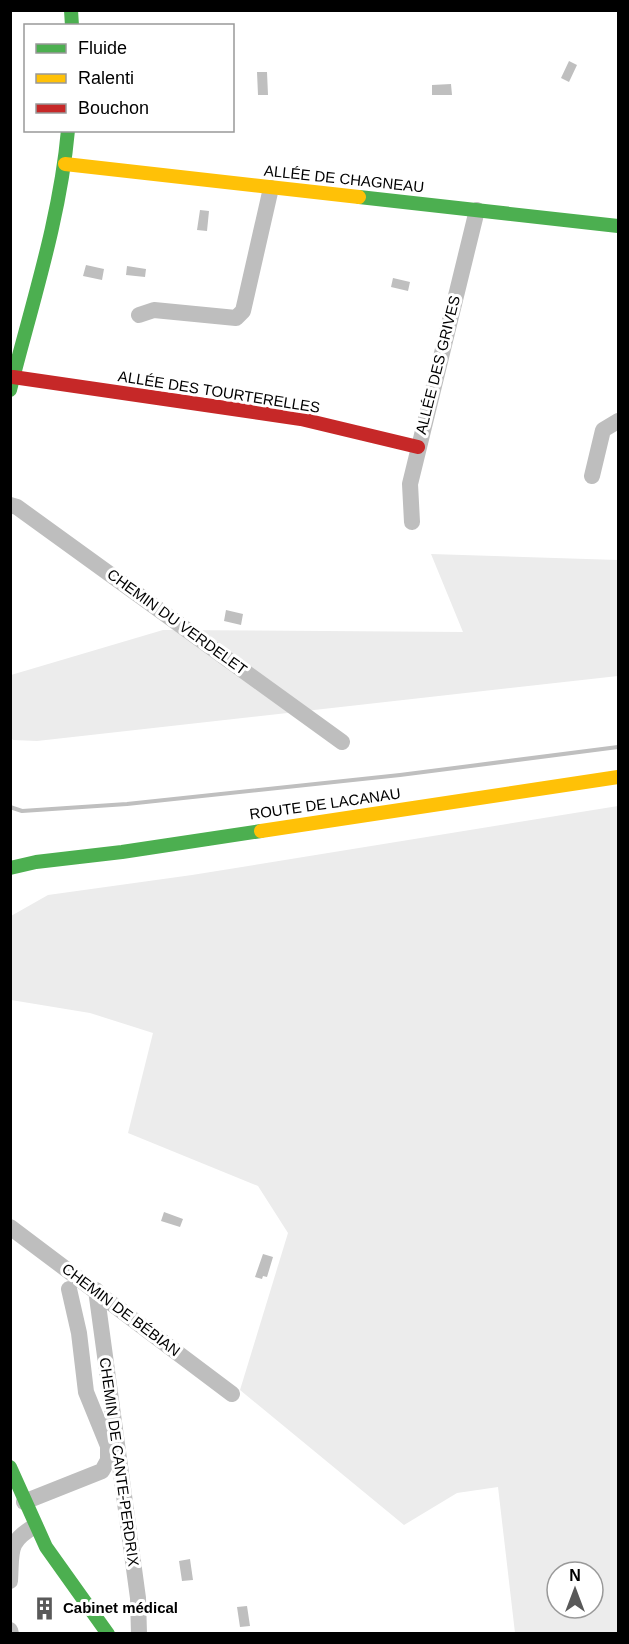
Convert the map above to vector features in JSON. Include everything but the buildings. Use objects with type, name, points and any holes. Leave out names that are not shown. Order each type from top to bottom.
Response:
[{"type":"street","points":[[12,384],[54,225],[65,164],[68,132]]},
{"type":"street","name":"ALLÉE DE CHAGNEAU","points":[[65,164],[618,226]]},
{"type":"street","points":[[139,315],[154,310],[236,318],[243,312],[271,188]]},
{"type":"street","name":"ALLÉE DES GRIVES","points":[[412,522],[410,484],[477,210]]},
{"type":"street","name":"ALLÉE DES TOURTERELLES","points":[[12,384],[301,419],[418,447]]},
{"type":"street","points":[[592,476],[603,430],[618,422]]},
{"type":"street","name":"CHEMIN DU VERDELET","points":[[10,505],[17,507],[342,742]]},
{"type":"street","name":"ROUTE DE LACANAU","points":[[10,868],[36,862],[618,777]]},
{"type":"street","points":[[10,880],[38,873],[77,868],[164,845]]},
{"type":"street","name":"ROUTE DE LACANAU","points":[[10,856],[36,862]]},
{"type":"street","name":"CHEMIN DE BÉBIAN","points":[[10,1227],[232,1394]]},
{"type":"street","points":[[24,1502],[102,1471],[108,1460],[108,1446],[86,1392],[79,1333],[69,1289]]},
{"type":"street","name":"CHEMIN DE CANTE-PERDRIX","points":[[96,1290],[138,1598],[139,1634]]},
{"type":"street","points":[[10,1467],[46,1547],[108,1634]]},
{"type":"street","points":[[10,1581],[13,1544],[22,1534],[35,1526]]},
{"type":"shaded area","points":[[569,61],[577,65],[569,82],[561,78]]},
{"type":"shaded area","points":[[257,72],[267,72],[268,95],[258,95]]},
{"type":"shaded area","points":[[451,84],[452,95],[432,95],[432,85]]},
{"type":"shaded area","points":[[200,210],[209,211],[207,231],[197,230]]},
{"type":"shaded area","points":[[86,265],[104,269],[102,280],[83,276]]},
{"type":"shaded area","points":[[127,266],[146,269],[145,277],[126,275]]},
{"type":"shaded area","points":[[393,278],[410,282],[408,291],[391,287]]},
{"type":"shaded area","points":[[431,554],[618,560],[618,676],[37,741],[11,738],[11,675],[163,630],[463,632]]},
{"type":"shaded area","points":[[226,610],[243,614],[241,625],[224,621]]},
{"type":"shaded area","points":[[618,806],[618,1633],[515,1633],[498,1487],[457,1493],[404,1525],[240,1390],[288,1233],[258,1186],[128,1133],[153,1033],[90,1013],[11,1000],[11,916],[48,895],[192,875]]},
{"type":"shaded area","points":[[164,1212],[183,1219],[180,1227],[161,1221]]},
{"type":"shaded area","points":[[263,1254],[273,1257],[267,1277],[263,1276],[262,1279],[255,1277]]},
{"type":"shaded area","points":[[190,1559],[193,1580],[182,1581],[179,1561]]},
{"type":"shaded area","points":[[247,1606],[250,1626],[240,1627],[237,1607]]},
{"type":"waterway","points":[[10,807],[22,811],[127,804],[400,775],[618,747]]},
{"type":"traffic: fast","points":[[71,10],[72,24]]},
{"type":"traffic: fast","points":[[10,390],[52,228],[68,132]]},
{"type":"traffic: fast","points":[[359,197],[618,226]]},
{"type":"traffic: fast","points":[[10,868],[36,862],[122,852],[261,831]]},
{"type":"traffic: fast","points":[[10,1467],[46,1547],[108,1634]]},
{"type":"traffic: slow","points":[[65,164],[359,197]]},
{"type":"traffic: slow","points":[[261,831],[618,777]]},
{"type":"traffic: jam","points":[[13,377],[301,419],[418,447]]},
{"type":"place","name":"Cabinet médical","points":[[45,1608]]}]
